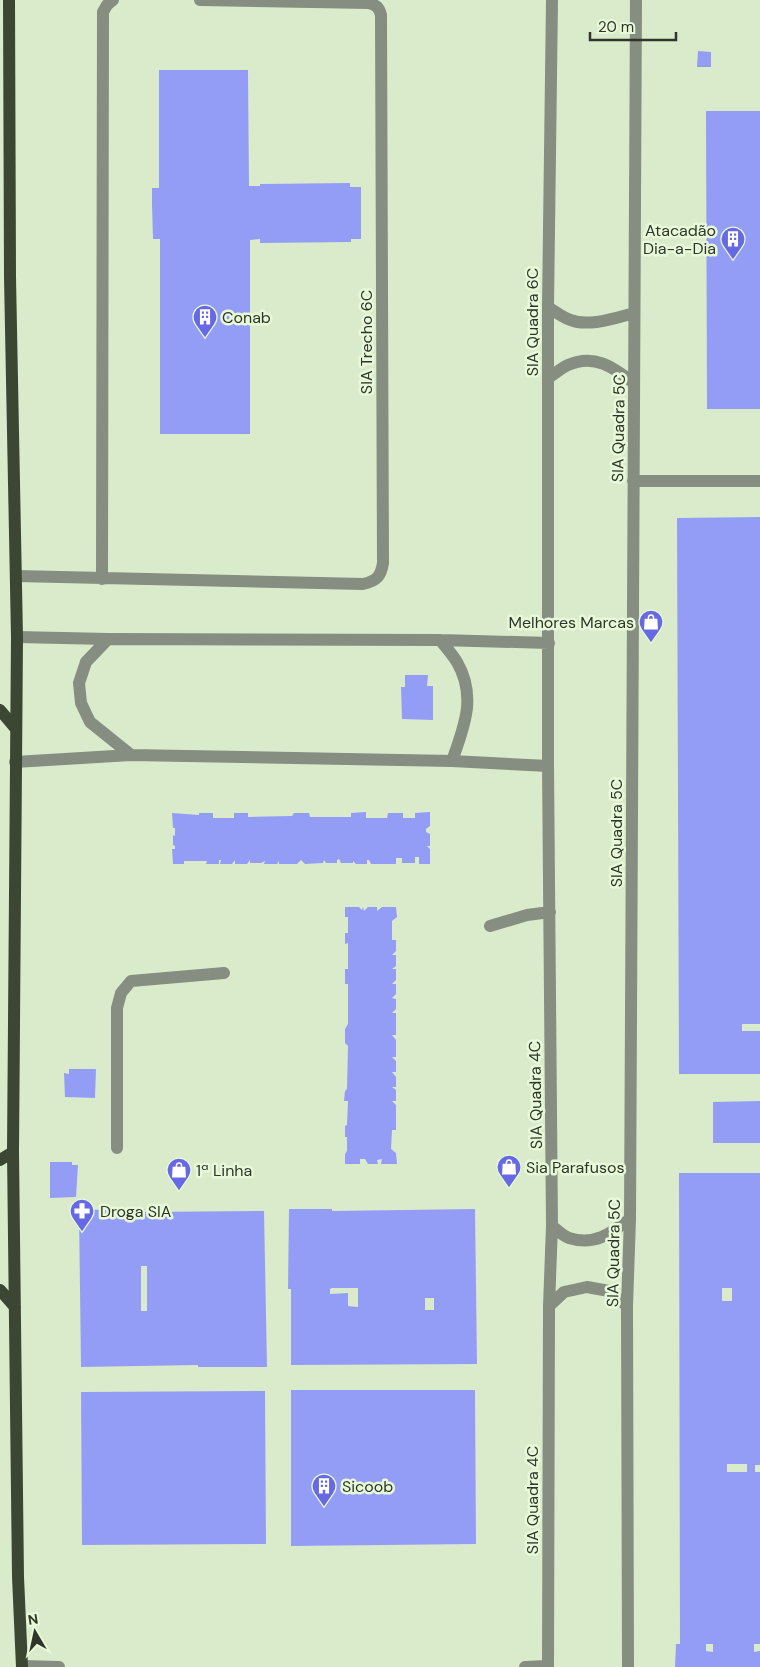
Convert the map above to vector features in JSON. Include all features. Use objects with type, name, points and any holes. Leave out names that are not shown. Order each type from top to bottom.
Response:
[{"type":"main road","points":[[9,0],[10,278],[17,637],[13,1152],[18,1577],[22,1667]]},
{"type":"main road","points":[[0,93],[10,67]]},
{"type":"main road","points":[[0,260],[10,278]]},
{"type":"main road","points":[[0,710],[16,729]]},
{"type":"main road","points":[[0,1160],[13,1152]]},
{"type":"main road","points":[[0,1290],[15,1307]]},
{"type":"street","points":[[102,579],[103,12],[113,0]]},
{"type":"street","name":"SIA Trecho 6C","points":[[16,576],[363,584],[375,582],[382,573],[382,15],[380,9],[368,3],[200,0]]},
{"type":"street","name":"SIA Quadra 6C","points":[[549,643],[548,307],[552,0]]},
{"type":"street","name":"SIA Quadra 5C","points":[[628,1667],[627,1306],[630,1219],[636,0]]},
{"type":"street","points":[[548,307],[569,320],[588,322],[608,320],[634,312]]},
{"type":"street","points":[[548,378],[569,365],[591,360],[609,365],[634,383]]},
{"type":"street","points":[[633,481],[760,481]]},
{"type":"street","points":[[17,637],[440,640],[549,643]]},
{"type":"street","points":[[108,639],[86,662],[79,683],[81,703],[90,722],[131,755]]},
{"type":"street","points":[[440,640],[456,661],[466,680],[469,703],[464,729],[452,761]]},
{"type":"street","name":"SIA Quadra 4C","points":[[548,1666],[549,1306],[552,1226],[548,766],[549,643]]},
{"type":"street","points":[[15,762],[131,755],[452,761],[548,766]]},
{"type":"street","points":[[490,926],[527,915],[550,912]]},
{"type":"street","points":[[117,1148],[117,1008],[121,993],[131,981],[224,973]]},
{"type":"street","points":[[552,1226],[568,1238],[593,1241],[610,1234],[630,1219]]},
{"type":"street","points":[[549,1306],[564,1292],[587,1287],[609,1291],[627,1306]]},
{"type":"street","points":[[525,1667],[548,1666]]},
{"type":"street","points":[[22,1667],[59,1667]]},
{"type":"building","points":[[698,51],[711,52],[711,67],[697,67]]},
{"type":"building","name":"Conab","points":[[159,70],[248,70],[249,186],[260,186],[260,184],[350,183],[350,187],[361,187],[361,239],[351,239],[351,242],[260,243],[260,239],[250,240],[250,434],[160,434],[160,239],[153,239],[152,205],[152,188],[159,188]]},
{"type":"building","name":"Atacadão Dia-a-Dia","points":[[706,111],[760,111],[760,409],[707,409]]},
{"type":"building","points":[[760,517],[760,1024],[742,1024],[742,1031],[760,1031],[760,1074],[679,1074],[677,518]]},
{"type":"building","points":[[405,675],[428,675],[427,686],[433,686],[433,720],[402,719],[401,687],[405,687]]},
{"type":"building","points":[[366,812],[366,818],[387,818],[388,813],[403,813],[403,818],[415,818],[415,813],[430,812],[430,826],[426,829],[426,832],[430,834],[430,846],[427,846],[430,849],[430,864],[419,864],[419,857],[415,857],[415,863],[402,863],[402,858],[396,858],[396,864],[371,864],[369,860],[367,860],[367,864],[356,864],[353,861],[353,863],[341,863],[339,859],[337,863],[326,863],[324,860],[323,863],[305,864],[301,860],[297,864],[279,864],[279,861],[277,864],[264,864],[265,861],[250,863],[250,860],[247,864],[235,864],[235,860],[232,864],[220,864],[221,860],[219,860],[219,864],[206,864],[207,861],[184,861],[184,864],[173,864],[172,849],[175,849],[173,835],[175,836],[175,828],[173,828],[172,813],[199,815],[199,813],[213,813],[213,818],[234,818],[234,813],[248,813],[248,817],[292,816],[294,813],[309,813],[310,817],[351,817],[351,813]]},
{"type":"building","points":[[345,907],[359,907],[362,910],[363,907],[364,911],[368,907],[377,907],[377,911],[382,907],[396,907],[397,917],[392,921],[392,940],[396,940],[396,951],[392,955],[396,955],[396,966],[392,969],[396,969],[396,980],[392,984],[396,984],[396,994],[392,998],[396,999],[396,1009],[392,1013],[396,1013],[396,1035],[392,1035],[396,1040],[396,1057],[392,1057],[396,1061],[396,1072],[392,1072],[396,1077],[396,1087],[392,1087],[396,1090],[396,1101],[392,1101],[396,1105],[396,1130],[392,1130],[391,1149],[396,1153],[397,1164],[381,1164],[382,1159],[377,1160],[378,1164],[368,1164],[365,1159],[360,1159],[360,1164],[345,1164],[347,1137],[345,1137],[345,1126],[347,1125],[348,1101],[344,1101],[347,1089],[348,1046],[345,1043],[345,1029],[348,1024],[348,984],[345,984],[345,969],[348,969],[348,943],[345,944],[345,933],[348,933],[348,917],[345,917]]},
{"type":"building","points":[[69,1069],[96,1069],[95,1098],[65,1097],[64,1073],[69,1074]]},
{"type":"building","points":[[760,1101],[760,1143],[713,1143],[713,1102]]},
{"type":"building","points":[[50,1162],[72,1162],[72,1165],[78,1165],[76,1197],[50,1198]]},
{"type":"building","points":[[679,1173],[760,1173],[760,1465],[755,1465],[755,1472],[760,1472],[760,1644],[754,1644],[754,1652],[760,1651],[760,1667],[675,1667],[676,1644],[680,1644]],"holes":[[[722,1288],[732,1288],[732,1301],[722,1301]],[[727,1464],[747,1464],[747,1472],[727,1472]],[[706,1644],[713,1644],[713,1652],[706,1651]]]},
{"type":"building","points":[[145,1209],[145,1212],[264,1211],[267,1367],[198,1367],[198,1365],[81,1367],[79,1210]],"holes":[[[141,1266],[147,1266],[147,1311],[141,1311]]]},
{"type":"building","points":[[289,1209],[332,1209],[332,1211],[475,1209],[477,1364],[291,1365],[291,1289],[288,1289]],"holes":[[[358,1288],[358,1307],[348,1306],[348,1293],[330,1294],[330,1289]],[[425,1298],[434,1298],[434,1310],[425,1310]]]},
{"type":"building","points":[[291,1390],[475,1390],[476,1544],[291,1546]]},
{"type":"building","points":[[265,1391],[266,1544],[82,1545],[81,1392]]},
{"type":"place","name":"Atacadão Dia-a-Dia","points":[[733,260]]},
{"type":"place","name":"Conab","points":[[205,338]]},
{"type":"place","name":"Melhores Marcas","points":[[651,643]]},
{"type":"place","name":"Sia Parafusos","points":[[509,1188]]},
{"type":"place","name":"1ª Linha","points":[[179,1191]]},
{"type":"place","name":"Droga SIA","points":[[82,1232]]},
{"type":"place","name":"Sicoob","points":[[324,1507]]}]
